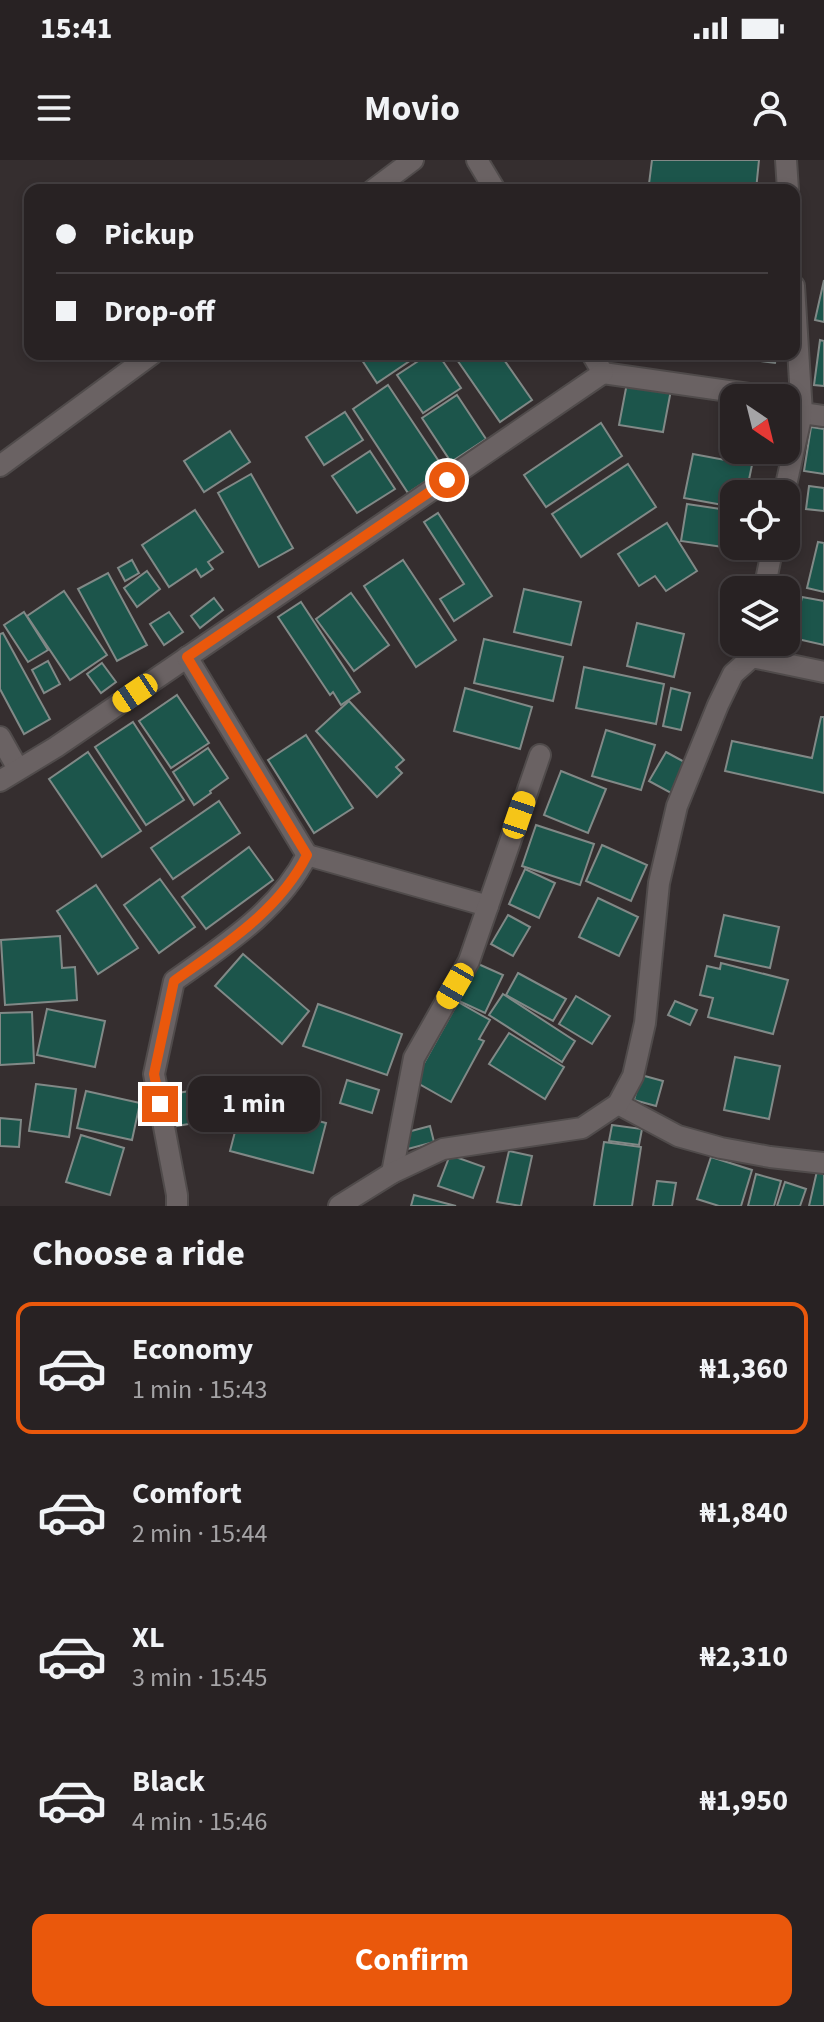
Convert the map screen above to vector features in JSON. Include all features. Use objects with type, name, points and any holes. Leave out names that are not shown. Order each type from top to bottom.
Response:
[{"type":"street","points":[[381,184],[413,160]]},
{"type":"street","points":[[477,160],[491,184]]},
{"type":"street","points":[[786,160],[788,184]]},
{"type":"street","points":[[0,466],[144,360]]},
{"type":"street","points":[[595,360],[603,373]]},
{"type":"street","points":[[795,360],[796,384]]},
{"type":"street","points":[[0,781],[56,747],[603,373],[720,390]]},
{"type":"street","points":[[800,407],[824,416]]},
{"type":"street","points":[[339,1206],[392,1173],[443,1149],[582,1128],[618,1104],[633,1076],[645,1023],[659,883],[677,806],[718,705],[733,674],[748,656]]},
{"type":"street","points":[[772,656],[824,672]]},
{"type":"street","points":[[187,657],[307,855],[488,906]]},
{"type":"street","points":[[0,737],[18,769]]},
{"type":"street","points":[[392,1173],[414,1058],[469,961],[540,755]]},
{"type":"street","points":[[177,1206],[154,1074],[174,981],[245,930],[297,875],[307,855]]},
{"type":"street","points":[[618,1104],[678,1136],[758,1155],[824,1163]]},
{"type":"building","points":[[652,160],[759,160],[757,184],[649,184]]},
{"type":"building","points":[[824,280],[824,322],[815,320]]},
{"type":"building","points":[[820,340],[824,341],[824,386],[814,385]]},
{"type":"building","points":[[362,360],[411,360],[377,383]]},
{"type":"building","points":[[420,360],[442,360],[461,388],[423,413],[397,375]]},
{"type":"building","points":[[457,360],[504,360],[532,400],[500,422]]},
{"type":"building","points":[[627,383],[671,390],[663,432],[619,425]]},
{"type":"building","points":[[388,385],[444,469],[408,493],[353,409]]},
{"type":"building","points":[[457,395],[486,439],[451,462],[422,418]]},
{"type":"building","points":[[345,412],[363,440],[324,465],[306,437]]},
{"type":"building","points":[[601,423],[622,456],[546,507],[524,475]]},
{"type":"building","points":[[811,427],[824,429],[824,474],[804,471]]},
{"type":"building","points":[[230,431],[250,462],[204,492],[184,461]]},
{"type":"building","points":[[370,451],[395,489],[357,513],[332,476]]},
{"type":"building","points":[[693,454],[720,459],[720,464],[752,465],[749,480],[720,480],[720,504],[684,498]]},
{"type":"building","points":[[628,464],[656,507],[581,557],[552,514]]},
{"type":"building","points":[[251,474],[293,548],[259,567],[218,493]]},
{"type":"building","points":[[809,486],[824,488],[824,511],[806,509]]},
{"type":"building","points":[[687,504],[720,509],[720,547],[681,541]]},
{"type":"building","points":[[195,510],[223,552],[208,562],[213,569],[201,577],[196,569],[169,587],[142,545]]},
{"type":"building","points":[[438,513],[492,596],[454,621],[440,599],[464,584],[424,522]]},
{"type":"building","points":[[667,523],[697,571],[666,591],[655,576],[639,586],[618,554]]},
{"type":"building","points":[[818,542],[824,543],[824,592],[807,588]]},
{"type":"building","points":[[132,560],[139,573],[125,581],[118,568]]},
{"type":"building","points":[[403,560],[456,640],[416,667],[364,586]]},
{"type":"building","points":[[147,571],[160,589],[137,607],[124,588]]},
{"type":"building","points":[[108,573],[147,645],[117,661],[78,589]]},
{"type":"building","points":[[524,589],[581,602],[571,645],[514,632]]},
{"type":"building","points":[[64,591],[107,655],[70,680],[27,616]]},
{"type":"building","points":[[351,593],[389,645],[354,671],[316,619]]},
{"type":"building","points":[[802,597],[824,601],[824,645],[800,640]]},
{"type":"building","points":[[214,598],[223,610],[200,628],[191,616]]},
{"type":"building","points":[[301,602],[360,692],[341,705],[333,692],[330,695],[278,617]]},
{"type":"building","points":[[24,612],[48,650],[28,662],[4,625]]},
{"type":"building","points":[[169,612],[183,632],[164,645],[150,624]]},
{"type":"building","points":[[637,623],[684,634],[674,677],[627,666]]},
{"type":"building","points":[[3,633],[50,719],[24,734],[0,689],[0,634]]},
{"type":"building","points":[[484,639],[563,657],[553,701],[474,683]]},
{"type":"building","points":[[48,661],[60,684],[44,693],[32,670]]},
{"type":"building","points":[[102,663],[116,682],[101,693],[87,674]]},
{"type":"building","points":[[584,667],[664,684],[656,724],[576,708]]},
{"type":"building","points":[[465,688],[532,707],[520,749],[454,731]]},
{"type":"building","points":[[671,688],[690,693],[681,730],[663,726]]},
{"type":"building","points":[[177,695],[209,743],[171,768],[139,721]]},
{"type":"building","points":[[349,701],[404,760],[396,767],[402,773],[377,797],[316,731]]},
{"type":"building","points":[[821,717],[824,717],[824,793],[725,771],[732,741],[812,758]]},
{"type":"building","points":[[133,722],[184,800],[146,825],[95,747]]},
{"type":"building","points":[[606,730],[655,745],[641,790],[592,776]]},
{"type":"building","points":[[306,735],[353,808],[314,833],[268,760]]},
{"type":"building","points":[[208,748],[228,778],[194,805],[173,772]]},
{"type":"building","points":[[88,752],[141,831],[102,857],[49,779]]},
{"type":"building","points":[[666,752],[688,764],[671,793],[649,781]]},
{"type":"building","points":[[561,771],[606,789],[588,833],[544,815]]},
{"type":"building","points":[[219,801],[240,833],[173,879],[151,848]]},
{"type":"building","points":[[536,825],[594,844],[580,885],[522,866]]},
{"type":"building","points":[[602,845],[647,865],[631,901],[586,881]]},
{"type":"building","points":[[249,847],[273,880],[206,929],[182,897]]},
{"type":"building","points":[[525,869],[555,883],[539,918],[509,904]]},
{"type":"building","points":[[160,879],[195,927],[159,953],[124,905]]},
{"type":"building","points":[[96,885],[138,948],[98,974],[57,911]]},
{"type":"building","points":[[598,898],[638,917],[619,956],[579,937]]},
{"type":"building","points":[[508,915],[530,927],[513,956],[491,944]]},
{"type":"building","points":[[724,915],[779,927],[770,968],[715,956]]},
{"type":"building","points":[[60,936],[62,968],[75,967],[77,1000],[5,1005],[1,940]]},
{"type":"building","points":[[243,954],[309,1011],[282,1044],[215,986]]},
{"type":"building","points":[[476,963],[503,975],[485,1013],[459,1001]]},
{"type":"building","points":[[721,963],[788,980],[773,1034],[708,1017],[713,998],[700,995],[707,966],[720,969]]},
{"type":"building","points":[[518,973],[566,999],[553,1021],[506,995]]},
{"type":"building","points":[[503,994],[575,1041],[562,1062],[489,1015]]},
{"type":"building","points":[[576,996],[610,1016],[592,1044],[559,1024]]},
{"type":"building","points":[[675,1001],[697,1010],[690,1025],[668,1015]]},
{"type":"building","points":[[458,1002],[490,1020],[479,1039],[484,1041],[451,1102],[414,1081]]},
{"type":"building","points":[[318,1004],[402,1034],[387,1075],[303,1046]]},
{"type":"building","points":[[47,1009],[105,1021],[95,1067],[37,1055]]},
{"type":"building","points":[[32,1012],[34,1063],[0,1065],[0,1013]]},
{"type":"building","points":[[509,1033],[564,1067],[545,1099],[489,1064]]},
{"type":"building","points":[[735,1057],[780,1066],[769,1119],[724,1110]]},
{"type":"building","points":[[641,1075],[663,1081],[656,1106],[634,1100]]},
{"type":"building","points":[[347,1080],[379,1090],[372,1113],[340,1103]]},
{"type":"building","points":[[36,1084],[76,1089],[69,1137],[29,1131]]},
{"type":"building","points":[[195,1090],[200,1122],[166,1128],[161,1096]]},
{"type":"building","points":[[86,1091],[140,1103],[132,1140],[77,1128]]},
{"type":"building","points":[[243,1101],[326,1123],[313,1173],[230,1151]]},
{"type":"building","points":[[0,1118],[21,1120],[19,1147],[0,1146]]},
{"type":"building","points":[[612,1125],[642,1129],[639,1145],[609,1141]]},
{"type":"building","points":[[430,1126],[434,1142],[404,1150],[400,1134]]},
{"type":"building","points":[[81,1135],[124,1148],[110,1195],[66,1182]]},
{"type":"building","points":[[604,1142],[641,1147],[632,1206],[594,1206]]},
{"type":"building","points":[[509,1151],[532,1156],[521,1206],[497,1202]]},
{"type":"building","points":[[450,1155],[484,1167],[473,1198],[438,1186]]},
{"type":"building","points":[[711,1157],[752,1170],[741,1206],[719,1206],[697,1199]]},
{"type":"building","points":[[817,1171],[824,1173],[824,1206],[809,1206]]},
{"type":"building","points":[[756,1174],[781,1181],[774,1206],[748,1206]]},
{"type":"building","points":[[657,1181],[676,1183],[672,1206],[653,1206]]},
{"type":"building","points":[[785,1182],[806,1189],[800,1206],[777,1206]]},
{"type":"building","points":[[414,1195],[456,1206],[411,1206]]},
{"type":"route","points":[[160,1104],[154,1074],[174,981],[245,930],[297,875],[307,855],[187,657],[447,480]]}]
